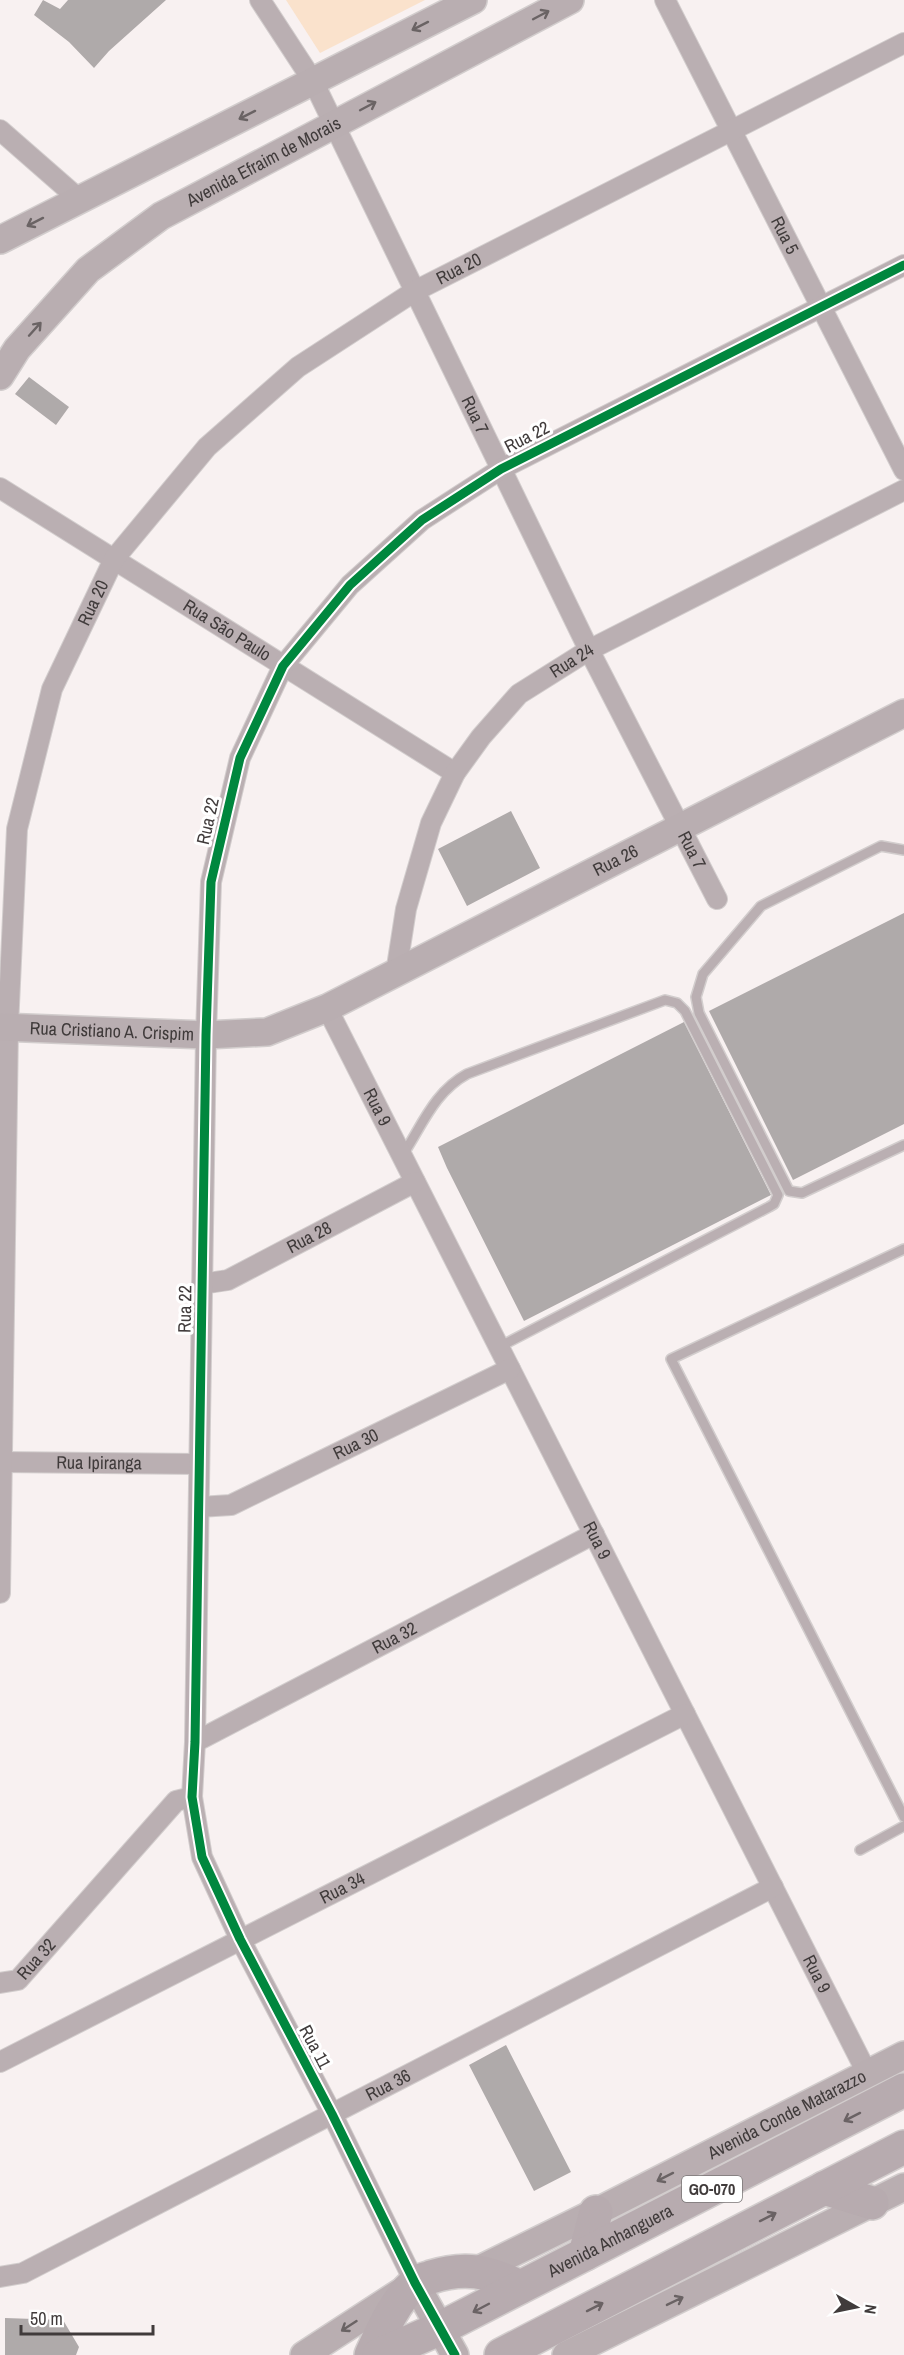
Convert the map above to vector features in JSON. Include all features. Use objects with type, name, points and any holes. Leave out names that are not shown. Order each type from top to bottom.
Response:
[{"type":"highway","name":"Avenida Anhanguera","points":[[379,2355],[448,2342],[520,2287],[902,2087]]},
{"type":"highway","name":"GO-070","points":[[501,2355],[548,2348],[825,2188],[904,2147]]},
{"type":"highway","points":[[825,2188],[872,2203]]},
{"type":"highway","points":[[585,2254],[596,2212]]},
{"type":"highway","points":[[371,2355],[392,2313],[415,2283],[446,2272],[476,2271],[500,2277],[520,2287]]},
{"type":"street","name":"Rua 7","points":[[260,0],[313,81],[589,650],[717,899]]},
{"type":"street","points":[[0,240],[473,0]]},
{"type":"street","name":"Avenida Efraim de Morais","points":[[0,376],[17,349],[88,270],[161,216],[570,0]]},
{"type":"street","name":"Rua 5","points":[[665,0],[904,470]]},
{"type":"street","name":"Rua 20","points":[[0,1593],[4,1027],[17,829],[52,689],[114,559],[215,440],[298,367],[415,291],[904,43]]},
{"type":"street","points":[[0,130],[80,200]]},
{"type":"street","name":"Rua 22","points":[[195,1742],[206,1035],[211,882],[240,758],[283,666],[350,585],[422,519],[501,469],[904,265]]},
{"type":"street","name":"Rua São Paulo","points":[[0,488],[455,773]]},
{"type":"street","name":"Rua 24","points":[[396,973],[406,909],[431,823],[455,773],[481,737],[519,694],[589,650],[904,490]]},
{"type":"street","name":"Rua 26","points":[[327,1008],[680,825],[904,713]]},
{"type":"street","name":"Rua Cristiano A. Crispim","points":[[4,1027],[206,1035],[267,1032],[327,1008]]},
{"type":"street","name":"Rua 9","points":[[327,1008],[867,2073]]},
{"type":"street","name":"Rua 28","points":[[202,1284],[228,1280],[415,1182]]},
{"type":"street","name":"Rua 30","points":[[199,1507],[231,1505],[510,1369]]},
{"type":"street","name":"Rua Ipiranga","points":[[1,1462],[199,1464]]},
{"type":"street","name":"Rua 32","points":[[195,1742],[594,1534]]},
{"type":"street","name":"Rua 34","points":[[0,2062],[685,1714]]},
{"type":"street","name":"Rua 11","points":[[195,1742],[192,1797],[202,1857],[240,1939],[332,2114],[415,2283],[448,2342]]},
{"type":"street","name":"Rua 32","points":[[0,1983],[18,1980],[176,1801],[192,1797]]},
{"type":"street","name":"Rua 36","points":[[0,2277],[23,2273],[773,1887]]},
{"type":"street","name":"Avenida Conde Matarazzo","points":[[476,2271],[904,2055]]},
{"type":"street","points":[[548,2348],[904,2187]]},
{"type":"street","points":[[304,2355],[415,2283]]},
{"type":"lane","points":[[904,850],[881,846],[761,906],[703,974],[696,997],[699,1012],[789,1191],[802,1193],[904,1145]]},
{"type":"lane","points":[[402,1156],[444,1090],[454,1081],[467,1074],[665,1000],[682,1007],[778,1195],[769,1208],[499,1347]]},
{"type":"lane","points":[[904,1249],[671,1359],[904,1817]]},
{"type":"lane","points":[[860,1850],[904,1826]]},
{"type":"shaded area","points":[[286,0],[425,0],[320,53]]},
{"type":"building","points":[[43,0],[60,9],[68,0],[166,0],[109,51],[94,68],[69,42],[34,15]]},
{"type":"building","points":[[29,377],[69,407],[56,425],[15,394]]},
{"type":"building","points":[[511,811],[540,868],[467,906],[438,849]]},
{"type":"building","points":[[904,913],[904,1124],[793,1180],[709,1011]]},
{"type":"building","points":[[684,1022],[771,1195],[524,1321],[438,1147]]},
{"type":"building","points":[[506,2045],[571,2172],[534,2191],[469,2065]]},
{"type":"building","points":[[5,2318],[63,2320],[79,2347],[76,2355],[5,2355]]},
{"type":"cycle path","points":[[455,2355],[415,2283],[332,2114],[240,1939],[202,1857],[192,1797],[195,1742],[206,1035],[211,882],[240,758],[283,666],[350,585],[422,520],[501,469],[904,265]]}]
